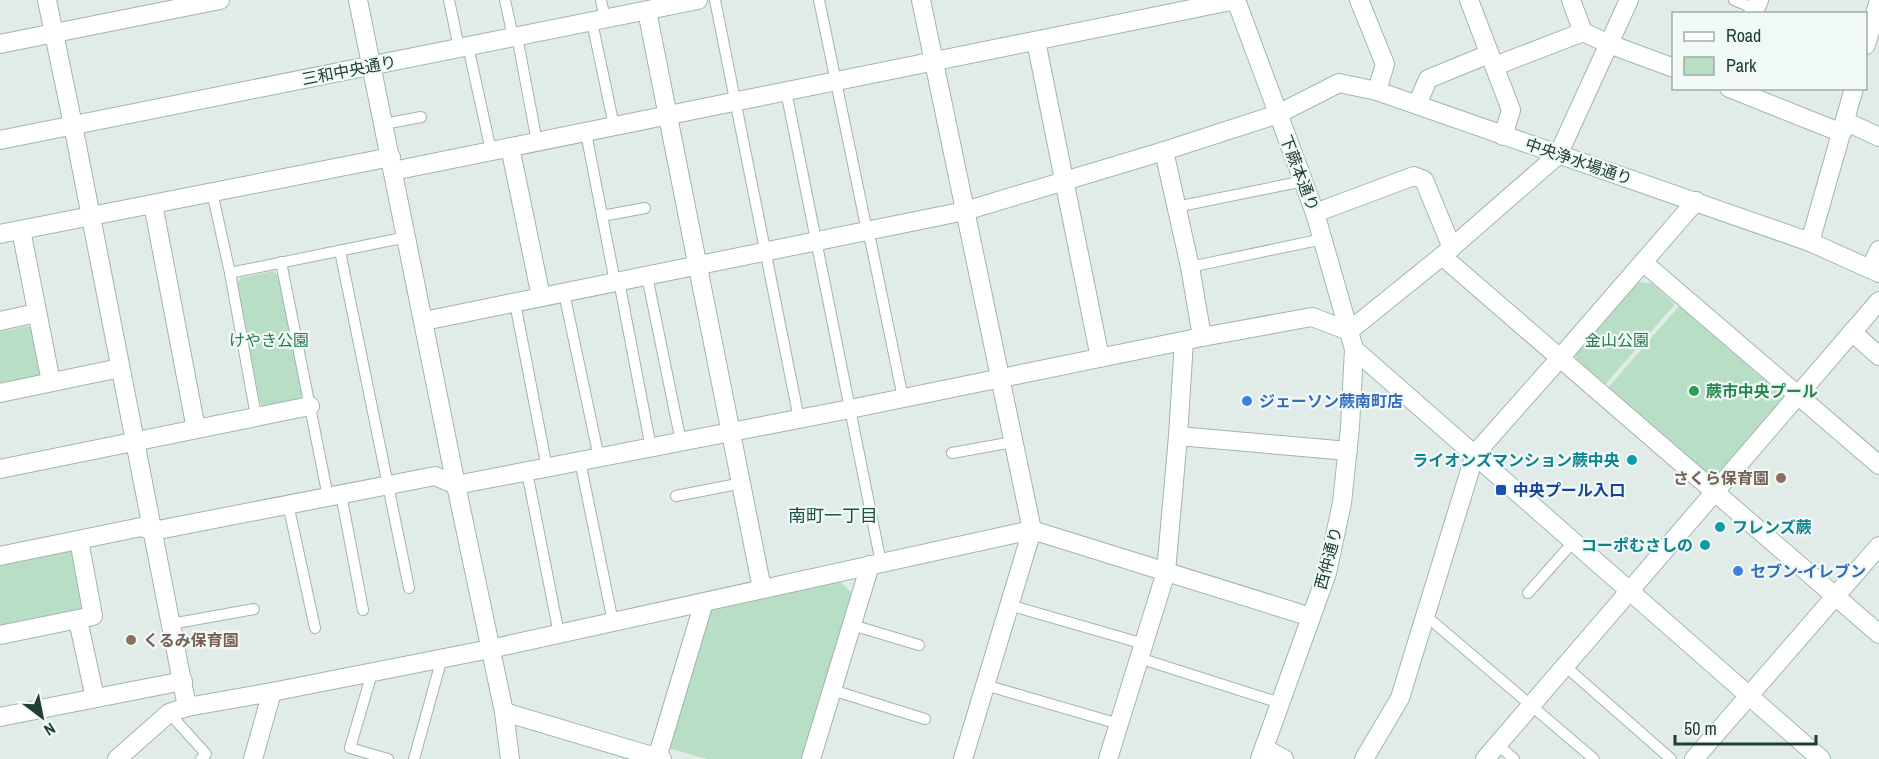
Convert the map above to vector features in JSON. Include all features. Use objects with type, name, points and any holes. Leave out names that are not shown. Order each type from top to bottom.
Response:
[{"type":"street","points":[[47,0],[188,707]]},
{"type":"street","points":[[0,44],[173,5],[220,0]]},
{"type":"street","points":[[358,0],[504,712],[510,759]]},
{"type":"street","name":"三和中央通り","points":[[0,140],[599,20],[653,6],[698,0]]},
{"type":"street","points":[[921,0],[1032,530],[963,759]]},
{"type":"street","points":[[0,234],[212,192],[491,151],[1236,0]]},
{"type":"street","name":"下蕨本通り","points":[[1236,0],[1315,213],[1352,340]]},
{"type":"street","points":[[1359,0],[1384,64],[1377,91]]},
{"type":"street","points":[[1468,0],[1511,110],[1503,135]]},
{"type":"street","points":[[1571,0],[1583,32]]},
{"type":"street","points":[[1352,340],[1558,154],[1629,0]]},
{"type":"street","points":[[1867,42],[1879,0]]},
{"type":"street","points":[[653,6],[669,115],[762,588]]},
{"type":"street","points":[[1417,105],[1428,79],[1583,32],[1610,45],[1672,67]]},
{"type":"street","points":[[1036,41],[1100,358]]},
{"type":"street","name":"中央浄水場通り","points":[[424,321],[965,211],[1278,114],[1339,83],[1377,91],[1696,201],[1810,242],[1874,271]]},
{"type":"street","points":[[1735,90],[1879,137]]},
{"type":"street","points":[[1810,242],[1853,90]]},
{"type":"street","points":[[510,147],[541,297]]},
{"type":"street","points":[[1108,759],[1166,572],[1178,436],[1193,339],[1190,267],[1164,151]]},
{"type":"street","points":[[1315,213],[1414,176],[1424,180],[1447,252],[1560,358],[1879,634]]},
{"type":"street","points":[[1364,759],[1400,698],[1475,453],[1696,201]]},
{"type":"street","points":[[153,204],[196,429]]},
{"type":"street","points":[[21,230],[51,382]]},
{"type":"street","points":[[1874,271],[1879,250]]},
{"type":"street","points":[[1644,263],[1879,465]]},
{"type":"street","points":[[1485,759],[1879,302]]},
{"type":"street","points":[[0,321],[37,313]]},
{"type":"street","points":[[0,556],[141,527],[153,531],[435,476],[456,485],[1312,317],[1352,340],[1475,453],[1821,759]]},
{"type":"street","points":[[1852,332],[1879,356]]},
{"type":"street","name":"西仲通り","points":[[1262,754],[1327,573],[1342,503],[1348,450],[1352,340]]},
{"type":"street","points":[[0,393],[120,368]]},
{"type":"street","points":[[0,469],[310,406]]},
{"type":"street","points":[[1178,436],[1348,450]]},
{"type":"street","points":[[117,759],[169,713],[188,707],[490,649],[1032,530],[1311,617]]},
{"type":"street","points":[[0,633],[93,616],[79,540]]},
{"type":"street","points":[[1694,759],[1879,546]]},
{"type":"street","points":[[811,759],[852,625],[876,564]]},
{"type":"street","points":[[504,712],[659,758],[704,602]]},
{"type":"street","points":[[78,620],[94,698]]},
{"type":"street","points":[[0,717],[183,681]]},
{"type":"street","points":[[253,759],[272,692]]},
{"type":"street","points":[[1262,754],[1284,759]]},
{"type":"lane","points":[[449,0],[464,47],[491,151]]},
{"type":"lane","points":[[506,0],[537,142]]},
{"type":"lane","points":[[601,0],[599,20],[614,126]]},
{"type":"lane","points":[[715,0],[799,419]]},
{"type":"lane","points":[[819,0],[903,398]]},
{"type":"lane","points":[[1734,0],[1755,8]]},
{"type":"lane","points":[[786,91],[850,409],[876,564]]},
{"type":"lane","points":[[384,124],[421,117]]},
{"type":"lane","points":[[586,133],[651,447]]},
{"type":"lane","points":[[1176,207],[1304,182]]},
{"type":"lane","points":[[212,192],[230,273],[256,416]]},
{"type":"lane","points":[[602,216],[645,208]]},
{"type":"lane","points":[[230,273],[407,237]]},
{"type":"lane","points":[[1190,267],[1323,239]]},
{"type":"lane","points":[[340,250],[409,588]]},
{"type":"lane","points":[[282,262],[310,406],[335,495],[363,610]]},
{"type":"lane","points":[[647,276],[681,442]]},
{"type":"lane","points":[[564,293],[599,458]]},
{"type":"lane","points":[[515,303],[547,468]]},
{"type":"lane","points":[[952,453],[1013,442]]},
{"type":"lane","points":[[580,461],[613,622]]},
{"type":"lane","points":[[527,472],[559,634]]},
{"type":"lane","points":[[676,496],[742,483]]},
{"type":"lane","points":[[288,504],[315,628]]},
{"type":"lane","points":[[1528,593],[1574,541]]},
{"type":"lane","points":[[1009,605],[1280,703]]},
{"type":"lane","points":[[171,624],[254,609]]},
{"type":"lane","points":[[1425,615],[1594,759]]},
{"type":"lane","points":[[852,625],[919,645]]},
{"type":"lane","points":[[414,759],[442,658]]},
{"type":"lane","points":[[1565,666],[1671,759]]},
{"type":"lane","points":[[372,673],[350,747],[388,759]]},
{"type":"lane","points":[[985,685],[1119,724]]},
{"type":"lane","points":[[832,690],[925,719]]},
{"type":"lane","points":[[169,713],[206,754],[201,759]]},
{"type":"lane","points":[[1498,745],[1515,759]]},
{"type":"green space","name":"けやき公園","points":[[273,271],[278,276],[302,394],[299,401],[264,409],[260,403],[236,285],[241,278]]},
{"type":"green space","name":"金山公園","points":[[1639,282],[1652,283],[1675,304],[1604,386],[1577,363],[1576,354]]},
{"type":"green space","name":"蕨市中央プール","points":[[1679,306],[1781,394],[1783,405],[1718,478],[1711,477],[1607,389]]},
{"type":"green space","points":[[28,326],[34,331],[44,376],[0,389],[0,332]]},
{"type":"green space","points":[[79,540],[93,616],[0,634],[0,557]]},
{"type":"green space","points":[[839,581],[852,593],[802,759],[707,759],[668,748],[711,609]]},
{"type":"place","name":"蕨市中央プール","points":[[1694,391]]},
{"type":"place","name":"ジェーソン蕨南町店","points":[[1247,401]]},
{"type":"place","name":"ライオンズマンション蕨中央","points":[[1632,460]]},
{"type":"place","name":"さくら保育園","points":[[1781,478]]},
{"type":"place","name":"中央プール入口","points":[[1501,490]]},
{"type":"place","name":"フレンズ蕨","points":[[1720,527]]},
{"type":"place","name":"コーポむさしの","points":[[1705,545]]},
{"type":"place","name":"セブン-イレブン","points":[[1738,571]]},
{"type":"place","name":"くるみ保育園","points":[[131,640]]},
{"type":"district","name":"南町一丁目","points":[[833,515]]}]
